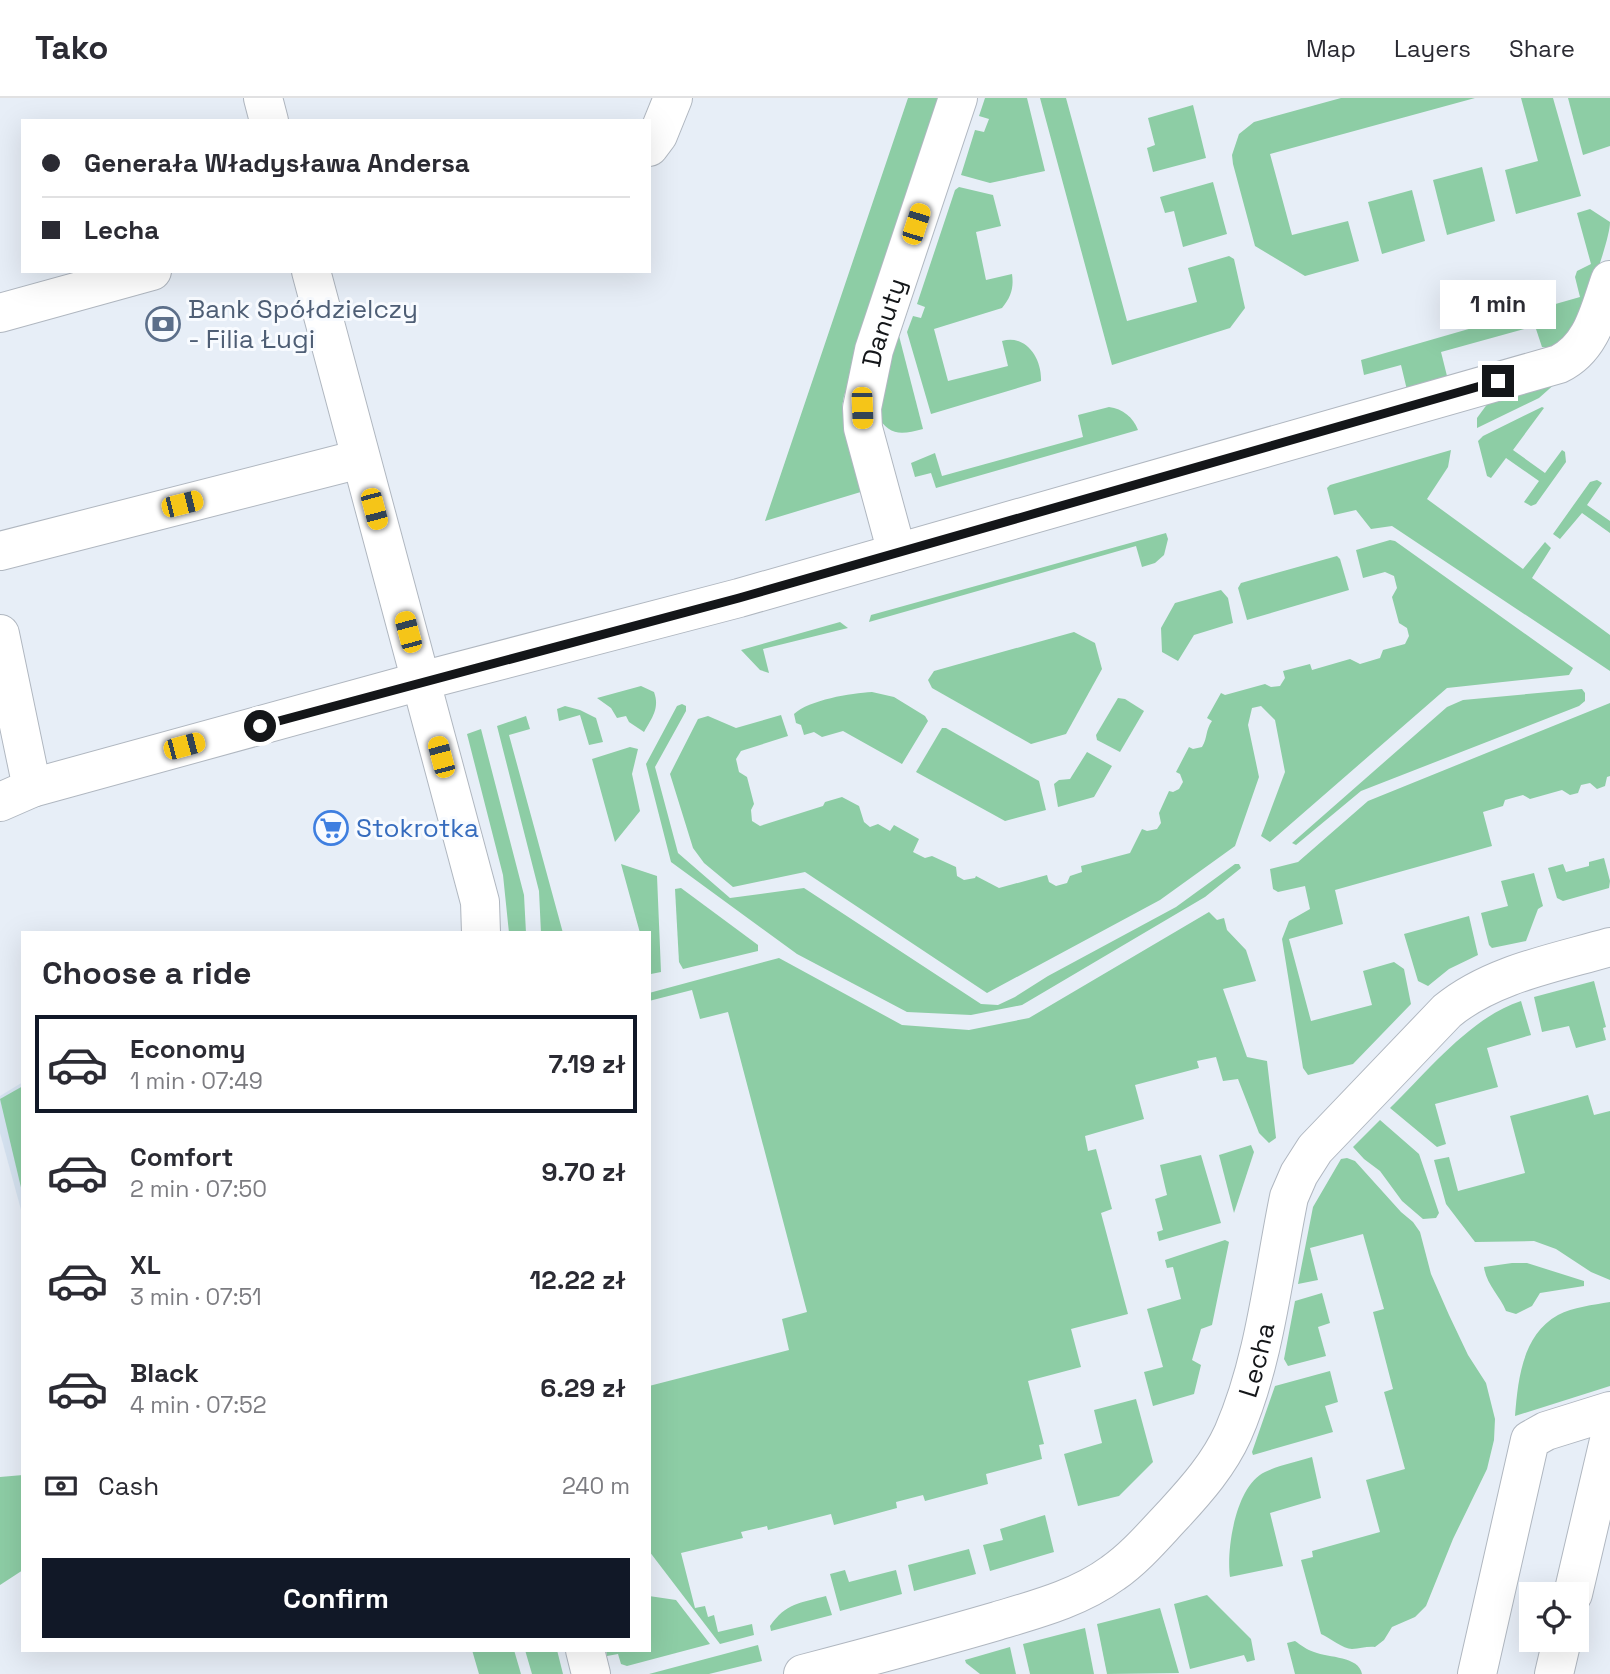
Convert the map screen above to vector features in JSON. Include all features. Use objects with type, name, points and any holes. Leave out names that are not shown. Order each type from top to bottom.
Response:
[{"type":"street","points":[[263,98],[268,119]]},
{"type":"street","points":[[651,144],[658,135],[673,98]]},
{"type":"street","name":"Danuty","points":[[897,553],[863,428],[862,408],[874,350],[958,98]]},
{"type":"street","points":[[0,313],[145,273]]},
{"type":"street","points":[[317,273],[360,459],[480,902],[481,931]]},
{"type":"street","points":[[0,634],[16,795],[421,681],[739,598],[1559,364],[1571,358],[1587,339],[1610,280]]},
{"type":"street","points":[[0,551],[360,459]]},
{"type":"street","name":"Lecha","points":[[803,1674],[934,1640],[1056,1603],[1104,1579],[1131,1558],[1200,1486],[1233,1433],[1259,1350],[1289,1197],[1299,1174],[1315,1149],[1447,1011],[1461,1000],[1517,975],[1610,947]]},
{"type":"street","points":[[1477,1674],[1530,1440],[1546,1431],[1610,1410]]},
{"type":"street","points":[[1576,1582],[1610,1436]]},
{"type":"street","points":[[585,1652],[591,1674]]},
{"type":"street","points":[[1555,1674],[1560,1652]]},
{"type":"shaded area","points":[[21,1083],[21,1210],[0,1133],[0,1096]]},
{"type":"green space","points":[[908,98],[944,98],[844,396],[844,419],[864,491],[765,521]]},
{"type":"green space","points":[[985,98],[1027,98],[1045,171],[990,183],[961,175],[975,130],[984,132],[989,119],[979,116]]},
{"type":"green space","points":[[1040,98],[1066,98],[1127,321],[1197,302],[1188,268],[1229,256],[1234,259],[1245,308],[1230,328],[1112,365]]},
{"type":"green space","points":[[1341,98],[1475,98],[1270,154],[1292,235],[1348,221],[1359,261],[1305,276],[1255,246],[1232,155],[1239,134],[1254,122]]},
{"type":"green space","points":[[1521,98],[1553,98],[1581,196],[1516,214],[1505,170],[1538,161]]},
{"type":"green space","points":[[1568,98],[1610,98],[1610,146],[1583,155]]},
{"type":"green space","points":[[1193,105],[1206,158],[1153,172],[1147,148],[1155,145],[1148,118]]},
{"type":"green space","points":[[1482,167],[1495,221],[1447,235],[1433,180]]},
{"type":"green space","points":[[1213,182],[1227,234],[1183,247],[1174,211],[1165,213],[1160,197]]},
{"type":"green space","points":[[959,187],[993,195],[1001,226],[976,232],[986,280],[1012,274],[1013,284],[1010,296],[1002,308],[934,329],[948,381],[1008,366],[1002,341],[1011,340],[1018,341],[1031,350],[1039,364],[1041,381],[931,414],[907,332],[913,316],[921,318],[925,307],[917,304],[955,190]]},
{"type":"green space","points":[[1412,190],[1425,241],[1382,254],[1368,202]]},
{"type":"green space","points":[[1590,209],[1610,222],[1609,232],[1579,316],[1561,341],[1542,347],[1535,326],[1441,352],[1447,376],[1407,390],[1401,365],[1364,375],[1361,360],[1580,297],[1575,277],[1577,271],[1591,264],[1577,213]]},
{"type":"green space","points":[[898,332],[923,429],[901,433],[891,430],[876,414]]},
{"type":"green space","points":[[1557,382],[1539,398],[1477,428],[1477,418],[1488,403]]},
{"type":"green space","points":[[1109,407],[1127,414],[1138,430],[936,488],[931,473],[915,477],[911,463],[935,453],[942,476],[1083,437],[1078,415]]},
{"type":"green space","points":[[1544,408],[1513,450],[1545,473],[1562,450],[1565,452],[1566,462],[1536,504],[1531,506],[1524,502],[1539,481],[1506,458],[1491,478],[1487,476],[1478,441]]},
{"type":"green space","points":[[1451,450],[1448,467],[1427,499],[1523,569],[1545,542],[1551,548],[1532,578],[1610,635],[1610,671],[1392,526],[1371,529],[1356,510],[1334,515],[1327,488],[1330,485]]},
{"type":"green space","points":[[1597,480],[1602,483],[1587,505],[1610,521],[1610,533],[1582,513],[1560,539],[1553,534],[1590,482]]},
{"type":"green space","points":[[1166,533],[1168,539],[1164,555],[1155,563],[1142,567],[1136,546],[869,622],[871,615]]},
{"type":"green space","points":[[1390,540],[1573,668],[1569,675],[1447,688],[1270,842],[1261,836],[1285,772],[1275,720],[1261,706],[1252,708],[1248,725],[1259,777],[1235,846],[1160,900],[987,993],[805,872],[733,887],[704,863],[693,848],[670,774],[698,719],[708,716],[736,728],[781,715],[788,736],[741,751],[736,759],[739,772],[747,777],[754,804],[751,810],[752,821],[760,826],[823,806],[825,802],[842,797],[859,806],[864,822],[870,827],[878,824],[890,831],[894,825],[919,839],[913,852],[925,858],[932,856],[956,867],[957,876],[964,880],[976,876],[999,888],[1047,875],[1049,882],[1056,886],[1067,883],[1070,876],[1082,872],[1081,866],[1130,853],[1142,829],[1157,829],[1161,823],[1159,813],[1169,791],[1179,789],[1183,782],[1180,774],[1176,772],[1189,747],[1202,747],[1212,721],[1207,718],[1221,693],[1225,695],[1265,684],[1271,687],[1280,686],[1285,678],[1283,671],[1310,664],[1312,670],[1350,659],[1360,664],[1380,658],[1383,650],[1405,644],[1409,636],[1407,628],[1399,623],[1392,597],[1397,588],[1394,576],[1385,572],[1363,578],[1356,550]]},
{"type":"green space","points":[[1337,556],[1349,590],[1247,620],[1238,588],[1241,583]]},
{"type":"green space","points":[[1221,590],[1228,598],[1233,623],[1194,635],[1178,661],[1162,652],[1161,628],[1175,603]]},
{"type":"green space","points":[[840,622],[848,628],[763,649],[769,673],[760,670],[741,650]]},
{"type":"green space","points":[[1074,632],[1095,643],[1102,669],[1066,734],[1031,744],[932,688],[928,680],[934,671]]},
{"type":"green space","points":[[641,686],[654,692],[656,703],[644,732],[629,722],[626,716],[617,718],[611,708],[597,698]]},
{"type":"green space","points":[[1582,689],[1585,701],[1579,706],[1361,791],[1296,845],[1292,843],[1447,707],[1463,700]]},
{"type":"green space","points":[[872,692],[894,697],[925,716],[928,721],[902,764],[843,731],[822,737],[814,732],[804,735],[801,725],[796,723],[794,714],[810,705],[842,696]]},
{"type":"green space","points":[[1118,698],[1125,699],[1144,711],[1120,752],[1097,740],[1096,735]]},
{"type":"green space","points":[[1610,703],[1610,776],[1607,777],[1605,786],[1597,789],[1590,783],[1581,785],[1578,793],[1570,795],[1562,790],[1530,799],[1523,795],[1505,800],[1503,806],[1483,812],[1492,846],[1335,890],[1343,924],[1289,939],[1311,1021],[1372,1005],[1363,971],[1394,962],[1404,969],[1411,1004],[1353,1064],[1308,1075],[1303,1068],[1282,939],[1289,921],[1310,909],[1305,886],[1278,892],[1273,889],[1270,869],[1298,862],[1368,801]]},
{"type":"green space","points":[[565,706],[596,718],[603,742],[589,745],[580,715],[559,721],[557,709]]},
{"type":"green space","points":[[677,706],[686,706],[686,711],[655,767],[678,853],[730,898],[804,888],[981,1004],[998,1005],[1015,997],[1048,976],[1176,907],[1235,864],[1239,864],[1241,868],[1205,897],[1022,1005],[971,1015],[907,1012],[797,954],[671,862],[646,764]]},
{"type":"green space","points":[[526,716],[530,729],[509,735],[562,931],[541,931],[539,891],[497,726]]},
{"type":"green space","points":[[942,728],[1039,781],[1046,810],[1005,821],[916,772]]},
{"type":"green space","points":[[481,729],[524,895],[526,931],[509,931],[503,875],[467,734]]},
{"type":"green space","points":[[630,747],[638,749],[632,774],[640,811],[615,842],[592,759]]},
{"type":"green space","points":[[1087,752],[1112,766],[1094,797],[1058,807],[1054,784],[1059,780],[1070,779]]},
{"type":"green space","points":[[1604,858],[1610,881],[1609,888],[1563,901],[1557,898],[1548,868],[1563,864],[1566,872],[1589,866],[1589,862]]},
{"type":"green space","points":[[621,864],[657,876],[661,972],[651,974],[651,931],[639,931]]},
{"type":"green space","points":[[1534,873],[1543,906],[1538,909],[1526,941],[1492,948],[1481,913],[1508,906],[1501,881]]},
{"type":"green space","points":[[681,888],[758,945],[758,951],[683,969],[679,962],[675,889]]},
{"type":"green space","points":[[1209,912],[1217,920],[1224,918],[1227,930],[1246,950],[1256,981],[1223,989],[1247,1057],[1267,1061],[1276,1138],[1269,1143],[1259,1133],[1238,1079],[1223,1081],[1216,1057],[1197,1061],[1199,1068],[1135,1085],[1144,1119],[1085,1136],[1088,1151],[1096,1149],[1112,1209],[1101,1213],[1128,1314],[1071,1329],[1081,1367],[1028,1381],[1044,1444],[1039,1445],[1042,1459],[986,1474],[988,1484],[925,1501],[923,1495],[896,1502],[897,1508],[834,1525],[831,1514],[768,1530],[767,1526],[741,1532],[743,1538],[681,1553],[695,1608],[705,1606],[708,1617],[714,1615],[718,1632],[752,1624],[754,1635],[720,1644],[651,1554],[651,1385],[789,1350],[782,1319],[807,1312],[728,1012],[700,1019],[692,990],[651,1000],[651,992],[779,958],[902,1025],[969,1030],[1029,1018]]},
{"type":"green space","points":[[1469,916],[1478,955],[1449,969],[1428,986],[1418,981],[1404,934]]},
{"type":"green space","points":[[1594,981],[1606,1027],[1603,1028],[1606,1040],[1576,1048],[1569,1026],[1542,1032],[1534,997]]},
{"type":"green space","points":[[1521,1001],[1531,1035],[1487,1048],[1498,1087],[1435,1104],[1446,1144],[1437,1147],[1390,1108],[1468,1032],[1485,1019]]},
{"type":"green space","points":[[21,1087],[21,1188],[0,1099]]},
{"type":"green space","points":[[1588,1095],[1594,1115],[1610,1111],[1610,1280],[1591,1272],[1556,1249],[1534,1241],[1475,1242],[1446,1204],[1434,1160],[1449,1157],[1458,1191],[1525,1173],[1510,1116]]},
{"type":"green space","points":[[1380,1120],[1419,1154],[1439,1213],[1436,1218],[1423,1219],[1402,1201],[1380,1171],[1353,1147]]},
{"type":"green space","points":[[1251,1145],[1254,1152],[1234,1213],[1219,1155]]},
{"type":"green space","points":[[1201,1155],[1221,1223],[1159,1241],[1157,1232],[1163,1230],[1155,1199],[1167,1195],[1160,1165]]},
{"type":"green space","points":[[1341,1159],[1355,1161],[1420,1232],[1431,1274],[1468,1355],[1486,1383],[1495,1419],[1494,1440],[1487,1469],[1453,1539],[1426,1606],[1415,1617],[1392,1627],[1384,1640],[1375,1647],[1352,1649],[1321,1634],[1301,1560],[1313,1557],[1312,1551],[1380,1532],[1366,1480],[1405,1469],[1384,1392],[1393,1389],[1373,1312],[1384,1309],[1363,1234],[1310,1248],[1318,1280],[1298,1284],[1313,1207]]},
{"type":"green space","points":[[1225,1240],[1229,1242],[1212,1325],[1201,1329],[1192,1360],[1201,1365],[1194,1394],[1153,1406],[1144,1372],[1163,1367],[1147,1309],[1181,1299],[1173,1267],[1167,1268],[1165,1260]]},
{"type":"green space","points":[[1527,1263],[1584,1281],[1584,1286],[1540,1293],[1532,1306],[1516,1314],[1506,1311],[1487,1279],[1484,1267]]},
{"type":"green space","points":[[1322,1293],[1330,1323],[1318,1327],[1326,1356],[1288,1366],[1284,1359],[1295,1301]]},
{"type":"green space","points":[[1610,1302],[1610,1386],[1515,1416],[1520,1373],[1529,1346],[1537,1334],[1564,1312]]},
{"type":"green space","points":[[1330,1371],[1338,1402],[1325,1406],[1333,1432],[1253,1455],[1275,1386]]},
{"type":"green space","points":[[1136,1399],[1153,1462],[1119,1496],[1078,1506],[1064,1454],[1102,1443],[1094,1410]]},
{"type":"green space","points":[[1312,1457],[1321,1498],[1270,1513],[1283,1566],[1230,1577],[1230,1551],[1235,1519],[1247,1490],[1255,1479],[1265,1472]]},
{"type":"green space","points":[[21,1475],[21,1571],[0,1585],[0,1477]]},
{"type":"green space","points":[[1045,1515],[1054,1552],[990,1571],[983,1545],[1003,1540],[1000,1529]]},
{"type":"green space","points":[[969,1549],[976,1574],[914,1591],[908,1565]]},
{"type":"green space","points":[[845,1570],[849,1582],[896,1570],[902,1594],[840,1611],[830,1574]]},
{"type":"green space","points":[[1207,1595],[1251,1639],[1255,1660],[1247,1662],[1244,1655],[1190,1669],[1174,1604]]},
{"type":"green space","points":[[651,1596],[676,1600],[710,1644],[627,1666],[621,1664],[618,1654],[607,1656],[606,1652],[651,1652]]},
{"type":"green space","points":[[826,1596],[832,1615],[771,1631],[770,1626],[788,1608]]},
{"type":"green space","points":[[1160,1608],[1179,1673],[1107,1674],[1097,1624]]},
{"type":"green space","points":[[1085,1628],[1094,1674],[1030,1674],[1023,1644]]},
{"type":"green space","points":[[1295,1641],[1311,1651],[1343,1658],[1360,1668],[1362,1674],[1295,1674],[1287,1643]]},
{"type":"green space","points":[[758,1645],[762,1661],[709,1674],[649,1674]]},
{"type":"green space","points":[[1010,1647],[1016,1674],[980,1674],[965,1660]]},
{"type":"green space","points":[[473,1652],[515,1652],[521,1674],[479,1674]]},
{"type":"green space","points":[[526,1652],[558,1652],[563,1674],[532,1674]]},
{"type":"place","name":"Bank Spółdzielczy - Filia Ługi","points":[[163,324]]},
{"type":"place","name":"Stokrotka","points":[[331,828]]},
{"type":"route","points":[[260,726],[739,598],[1498,381]]}]
